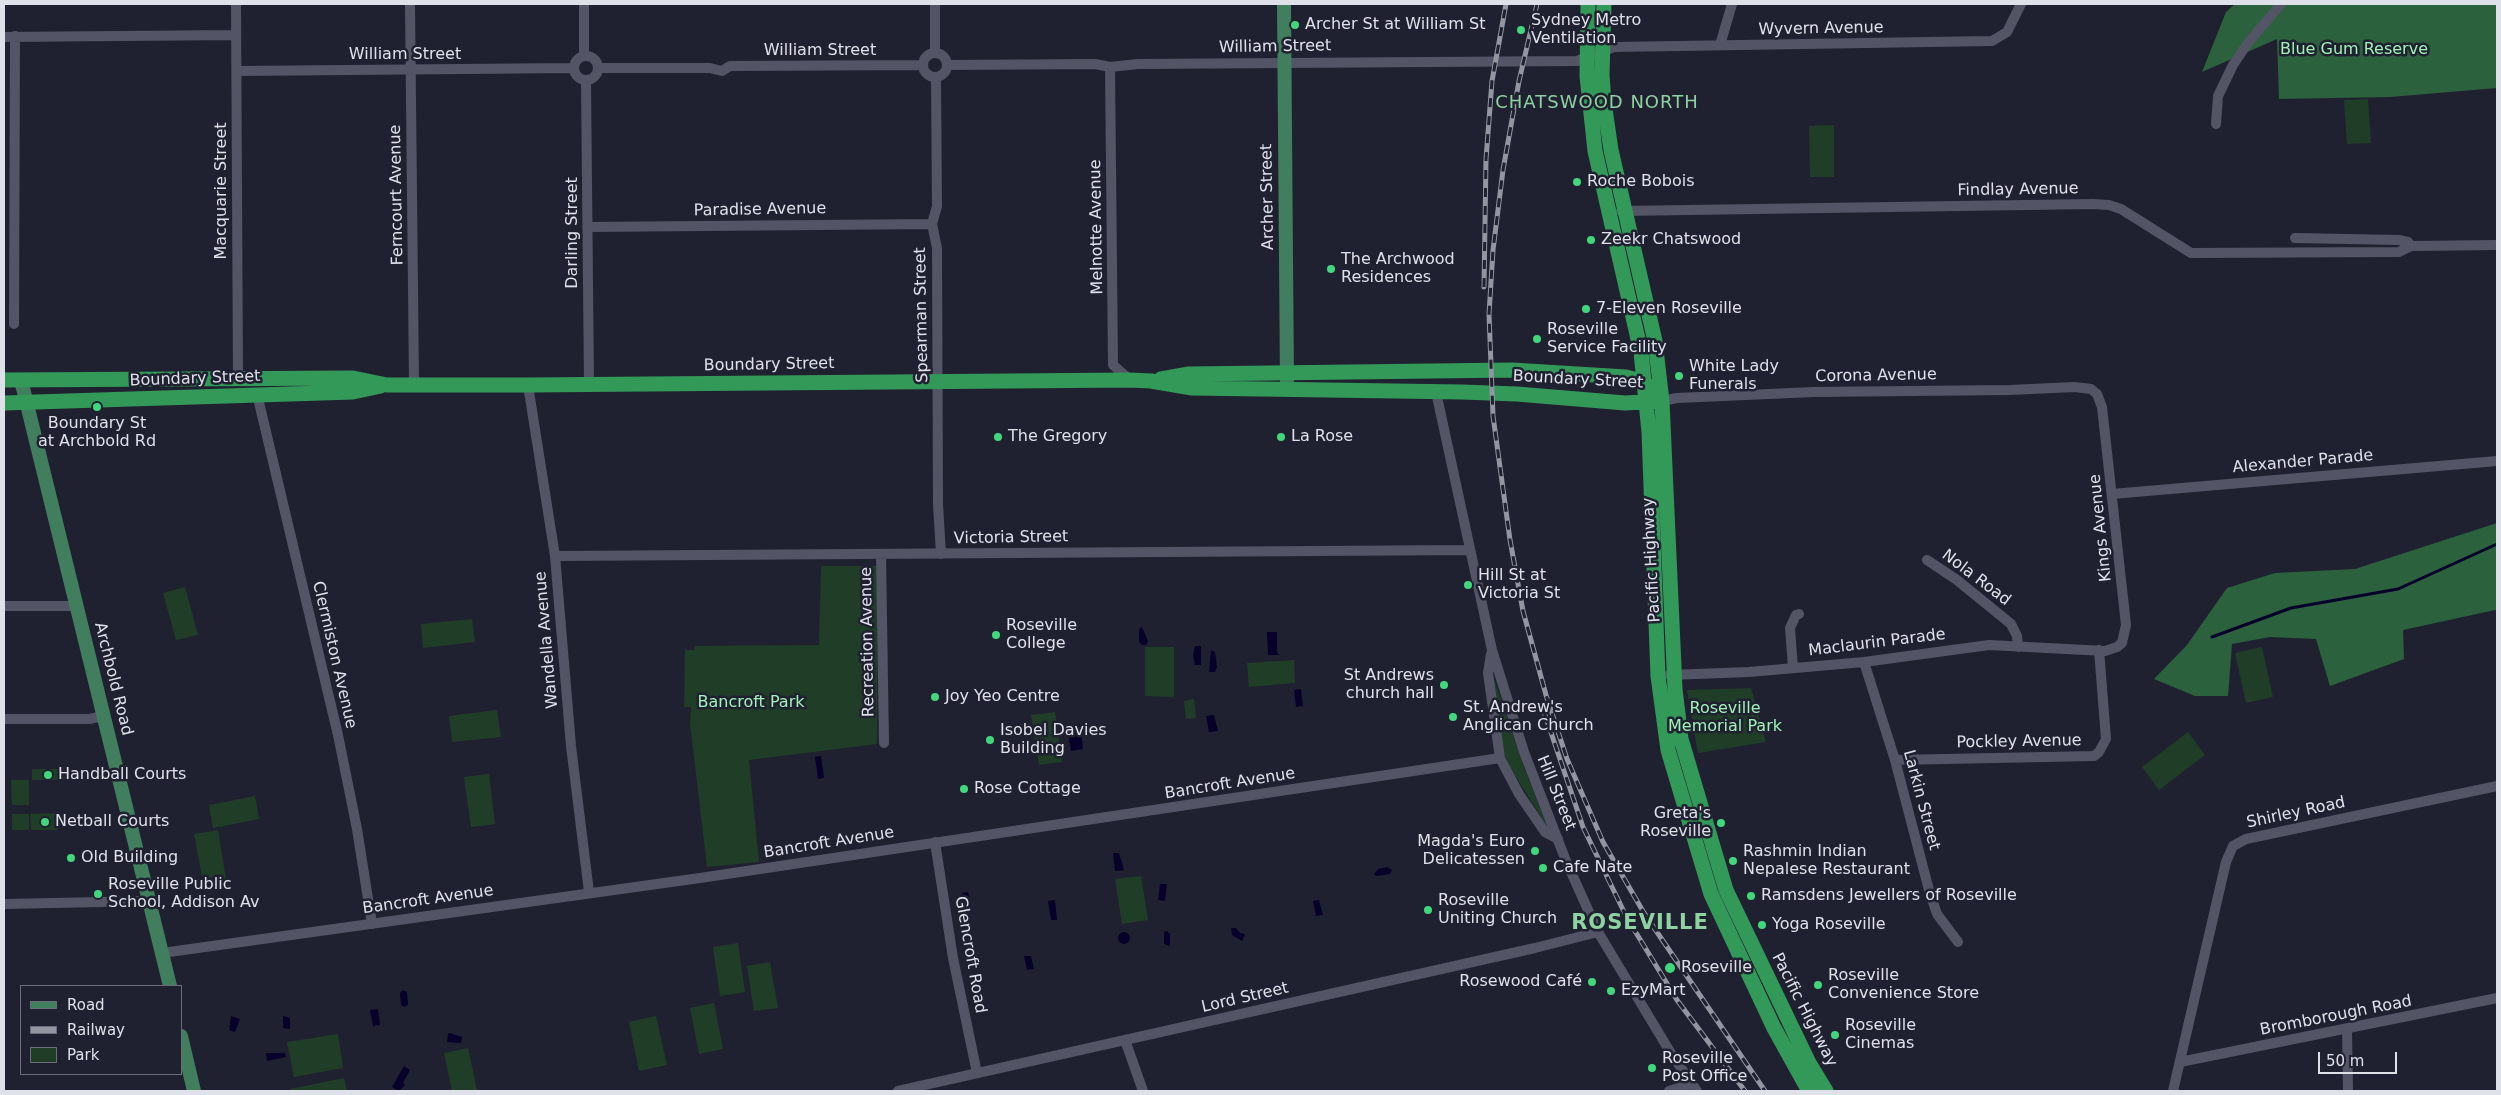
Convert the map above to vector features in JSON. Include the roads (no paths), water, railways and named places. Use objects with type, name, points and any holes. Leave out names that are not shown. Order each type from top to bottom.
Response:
[{"type":"highway","name":"Pacific Highway","points":[[1588,4],[1587,57],[1595,151],[1618,212],[1655,341],[1662,401],[1677,711],[1683,747],[1720,876],[1754,952],[1809,1063],[1826,1091]]},
{"type":"highway","name":"Pacific Highway","points":[[1604,4],[1602,52],[1604,102],[1618,212],[1647,402],[1658,676],[1668,750],[1711,894],[1774,1028],[1809,1091]]},
{"type":"highway","name":"Boundary Street","points":[[1151,381],[1189,374],[1512,370],[1620,376],[1644,382],[1662,401]]},
{"type":"highway","name":"Boundary Street","points":[[4,380],[353,378],[387,385],[528,385],[1130,380],[1151,381],[1192,388],[1517,394],[1625,403],[1662,401]]},
{"type":"highway","name":"Boundary Street","points":[[4,403],[353,392],[387,385]]},
{"type":"main road","name":"Archer Street","points":[[1284,4],[1287,390]]},
{"type":"main road","name":"Archbold Road","points":[[21,380],[170,985]]},
{"type":"main road","points":[[182,1040],[194,1091]]},
{"type":"street","name":"Macquarie Street","points":[[236,4],[238,378]]},
{"type":"street","name":"Ferncourt Avenue","points":[[410,4],[414,385]]},
{"type":"street","points":[[584,4],[584,56]]},
{"type":"street","points":[[935,4],[935,53]]},
{"type":"street","points":[[1720,45],[1732,4]]},
{"type":"street","name":"Wyvern Avenue","points":[[1602,52],[1617,47],[1992,41],[2007,32],[2022,4]]},
{"type":"street","points":[[2216,124],[2218,96],[2233,65],[2247,44],[2281,4]]},
{"type":"street","points":[[4,36],[236,35]]},
{"type":"street","points":[[14,324],[15,36]]},
{"type":"street","name":"William Street","points":[[947,65],[1095,64],[1110,67],[1138,64],[1577,61],[1602,52]]},
{"type":"street","points":[[935,53],[944,57],[947,65],[943,75],[936,77],[927,74],[923,65],[927,57],[935,53]]},
{"type":"street","points":[[584,56],[594,59],[598,68],[596,75],[586,81],[576,76],[573,68],[576,60],[584,56]]},
{"type":"street","name":"William Street","points":[[598,68],[710,68],[722,71],[730,66],[923,65]]},
{"type":"street","name":"Melnotte Avenue","points":[[1110,67],[1113,365],[1130,380]]},
{"type":"street","name":"William Street","points":[[237,71],[573,68]]},
{"type":"street","name":"Spearman Street","points":[[936,77],[937,206],[932,224],[937,248],[940,554]]},
{"type":"street","name":"Darling Street","points":[[586,81],[589,384]]},
{"type":"street","name":"Findlay Avenue","points":[[1618,212],[2093,204],[2109,205],[2121,209],[2192,253],[2399,252],[2411,246],[2497,245]]},
{"type":"street","name":"Paradise Avenue","points":[[588,227],[932,224]]},
{"type":"street","name":"Findlay Avenue","points":[[2295,238],[2399,240],[2408,242],[2411,246]]},
{"type":"street","name":"Wandella Avenue","points":[[528,385],[555,556],[571,746],[588,892]]},
{"type":"street","name":"Corona Avenue","points":[[1662,401],[1677,398],[1814,392],[2009,390],[2075,387],[2091,389]]},
{"type":"street","name":"Kings Avenue","points":[[2091,389],[2097,394],[2102,407],[2125,631],[2122,643],[2117,648],[2099,650]]},
{"type":"street","name":"Hill Street","points":[[1436,392],[1447,435],[1468,550],[1492,650],[1524,752],[1558,839],[1598,932],[1694,1088]]},
{"type":"street","name":"Clermiston Avenue","points":[[257,394],[338,735],[357,829],[372,924]]},
{"type":"street","name":"Alexander Parade","points":[[2112,494],[2497,461]]},
{"type":"street","name":"Victoria Street","points":[[555,556],[1468,550]]},
{"type":"street","name":"Recreation Avenue","points":[[881,555],[884,744]]},
{"type":"street","name":"Nola Road","points":[[1927,560],[1957,580],[2011,624],[2017,636],[2018,648]]},
{"type":"street","points":[[4,606],[77,606]]},
{"type":"street","points":[[1793,668],[1790,628],[1796,615],[1800,614]]},
{"type":"street","name":"Maclaurin Parade","points":[[1658,676],[1864,662],[1989,645],[2018,648],[2099,650]]},
{"type":"street","points":[[1492,650],[1488,673],[1500,758],[1519,794],[1545,832],[1558,839]]},
{"type":"street","name":"Pockley Avenue","points":[[1895,760],[2094,756],[2100,752],[2106,739],[2099,650]]},
{"type":"street","name":"Larkin Street","points":[[1864,662],[1895,760],[1937,914],[1958,942]]},
{"type":"street","points":[[4,719],[89,719],[104,716]]},
{"type":"street","name":"Bancroft Avenue","points":[[162,953],[1177,808],[1500,758]]},
{"type":"street","name":"Shirley Road","points":[[2173,1091],[2226,862],[2233,846],[2246,839],[2497,786]]},
{"type":"street","name":"Glencroft Road","points":[[935,842],[953,958],[977,1073]]},
{"type":"street","points":[[4,904],[150,901]]},
{"type":"street","name":"Lord Street","points":[[898,1091],[1535,948],[1598,932]]},
{"type":"street","name":"Bromborough Road","points":[[2180,1062],[2347,1030],[2497,998]]},
{"type":"street","points":[[2347,1030],[2348,1091]]},
{"type":"street","points":[[1125,1040],[1143,1091]]},
{"type":"street","points":[[1669,1091],[1694,1088]]},
{"type":"waterway","points":[[2212,637],[2291,608],[2398,589],[2497,544]]},
{"type":"railway","points":[[1484,287],[1486,159],[1492,81],[1506,4]]},
{"type":"railway","points":[[1537,4],[1519,81],[1503,170],[1493,250],[1489,314],[1493,416],[1510,540],[1523,611],[1546,695],[1567,759],[1603,842],[1644,913],[1765,1091]]},
{"type":"railway","points":[[1543,709],[1583,827],[1627,918],[1677,1000],[1745,1091]]},
{"type":"place","name":"Archer St at William St","points":[[1295,25]]},
{"type":"place","name":"Sydney Metro Ventilation","points":[[1521,30]]},
{"type":"place","name":"Roche Bobois","points":[[1577,182]]},
{"type":"place","name":"Zeekr Chatswood","points":[[1591,240]]},
{"type":"place","name":"The Archwood Residences","points":[[1331,269]]},
{"type":"place","name":"7-Eleven Roseville","points":[[1586,309]]},
{"type":"place","name":"Roseville Service Facility","points":[[1537,339]]},
{"type":"place","name":"White Lady Funerals","points":[[1679,376]]},
{"type":"place","name":"Boundary St at Archbold Rd","points":[[97,407]]},
{"type":"place","name":"The Gregory","points":[[998,437]]},
{"type":"place","name":"La Rose","points":[[1281,437]]},
{"type":"place","name":"Hill St at Victoria St","points":[[1468,585]]},
{"type":"place","name":"Roseville College","points":[[996,635]]},
{"type":"place","name":"St Andrews church hall","points":[[1444,685]]},
{"type":"place","name":"Joy Yeo Centre","points":[[935,697]]},
{"type":"place","name":"St. Andrew's Anglican Church","points":[[1453,717]]},
{"type":"place","name":"Isobel Davies Building","points":[[990,740]]},
{"type":"place","name":"Handball Courts","points":[[48,775]]},
{"type":"place","name":"Rose Cottage","points":[[964,789]]},
{"type":"place","name":"Netball Courts","points":[[45,822]]},
{"type":"place","name":"Greta's Roseville","points":[[1721,823]]},
{"type":"place","name":"Magda's Euro Delicatessen","points":[[1535,851]]},
{"type":"place","name":"Old Building","points":[[71,858]]},
{"type":"place","name":"Rashmin Indian Nepalese Restaurant","points":[[1733,861]]},
{"type":"place","name":"Cafe Nate","points":[[1543,868]]},
{"type":"place","name":"Roseville Public School, Addison Av","points":[[98,894]]},
{"type":"place","name":"Ramsdens Jewellers of Roseville","points":[[1751,896]]},
{"type":"place","name":"Roseville Uniting Church","points":[[1428,910]]},
{"type":"place","name":"Yoga Roseville","points":[[1762,925]]},
{"type":"place","name":"Roseville","points":[[1670,968]]},
{"type":"place","name":"Rosewood Café","points":[[1592,982]]},
{"type":"place","name":"Roseville Convenience Store","points":[[1818,985]]},
{"type":"place","name":"EzyMart","points":[[1611,991]]},
{"type":"place","name":"Roseville Cinemas","points":[[1835,1035]]},
{"type":"place","name":"Roseville Post Office","points":[[1652,1068]]},
{"type":"district","name":"CHATSWOOD NORTH","points":[[1597,103]]},
{"type":"district","name":"ROSEVILLE","points":[[1640,924]]},
{"type":"park label","name":"Blue Gum Reserve","points":[[2354,50]]},
{"type":"park label","name":"Bancroft Park","points":[[751,703]]},
{"type":"park label","name":"Roseville Memorial Park","points":[[1725,718]]}]
